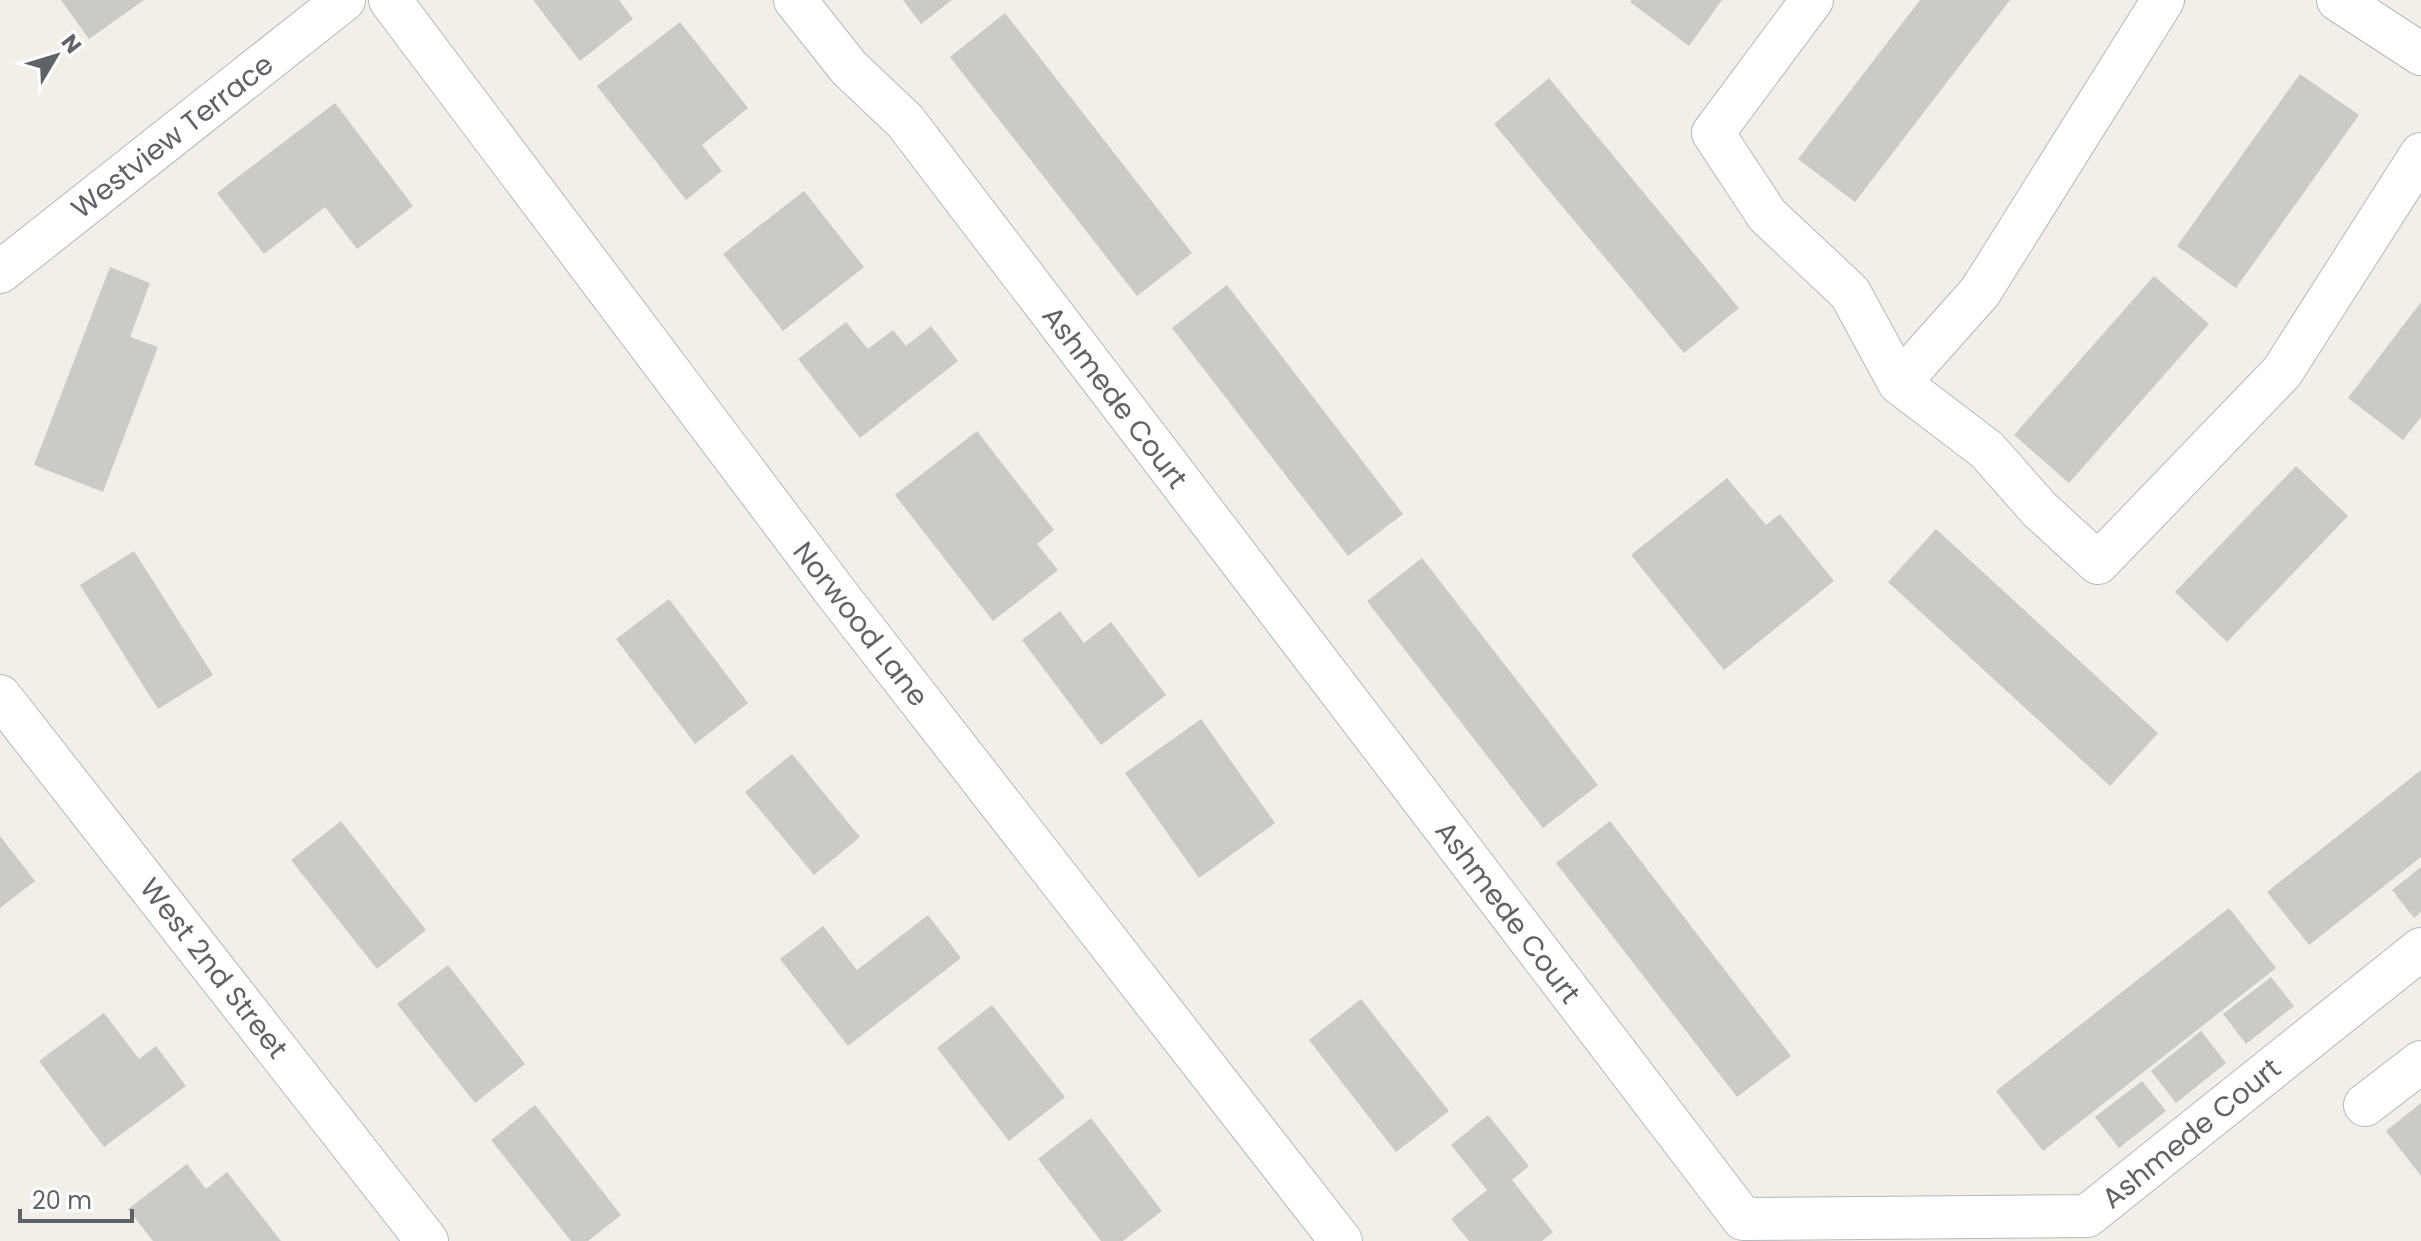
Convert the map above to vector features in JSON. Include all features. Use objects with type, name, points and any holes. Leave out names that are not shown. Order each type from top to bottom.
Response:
[{"type":"street","name":"Westview Terrace","points":[[0,272],[344,0]]},
{"type":"street","name":"Norwood Lane","points":[[390,0],[837,594],[1341,1241]]},
{"type":"street","name":"Ashmede Court","points":[[795,0],[849,68],[905,121],[1743,1219],[2087,1216],[2421,949]]},
{"type":"street","points":[[1812,0],[1713,133],[1767,215],[1850,293],[1899,383],[1987,450],[2039,509],[2098,563],[2282,372],[2421,154]]},
{"type":"street","points":[[1899,383],[1980,292],[2163,0]]},
{"type":"street","points":[[2338,0],[2421,54]]},
{"type":"street","name":"West 2nd Street","points":[[0,696],[427,1241]]},
{"type":"street","points":[[2365,1105],[2421,1062]]},
{"type":"building","points":[[61,0],[144,0],[89,39]]},
{"type":"building","points":[[533,0],[619,0],[633,19],[580,61]]},
{"type":"building","points":[[903,0],[952,0],[921,24]]},
{"type":"building","points":[[1722,0],[1689,46],[1630,2]]},
{"type":"building","points":[[1920,0],[2010,0],[1855,202],[1798,159]]},
{"type":"building","points":[[1005,13],[1192,253],[1137,296],[950,57]]},
{"type":"building","points":[[680,22],[748,108],[702,145],[722,171],[686,200],[597,86]]},
{"type":"building","points":[[2300,74],[2359,115],[2236,288],[2177,246]]},
{"type":"building","points":[[1549,78],[1739,308],[1684,353],[1494,124]]},
{"type":"building","points":[[335,103],[413,206],[357,249],[325,207],[264,254],[217,193]]},
{"type":"building","points":[[804,191],[864,267],[783,331],[723,254]]},
{"type":"building","points":[[110,267],[150,283],[130,337],[158,347],[103,492],[34,465]]},
{"type":"building","points":[[2154,276],[2209,324],[2069,483],[2014,435]]},
{"type":"building","points":[[1227,285],[1403,514],[1348,556],[1172,328]]},
{"type":"building","points":[[2421,302],[2421,417],[2403,440],[2348,398]]},
{"type":"building","points":[[846,322],[868,349],[893,330],[906,346],[931,326],[958,361],[860,438],[798,359]]},
{"type":"building","points":[[977,431],[1054,530],[1037,544],[1058,570],[993,621],[895,495]]},
{"type":"building","points":[[2296,466],[2348,516],[2227,642],[2175,592]]},
{"type":"building","points":[[1727,478],[1766,525],[1780,514],[1834,581],[1724,670],[1631,555]]},
{"type":"building","points":[[1936,529],[2158,733],[2110,786],[1888,582]]},
{"type":"building","points":[[134,551],[213,675],[158,709],[80,585]]},
{"type":"building","points":[[1422,558],[1598,785],[1543,828],[1367,601]]},
{"type":"building","points":[[669,599],[748,703],[695,744],[616,639]]},
{"type":"building","points":[[1060,611],[1084,643],[1111,622],[1166,695],[1101,745],[1022,640]]},
{"type":"building","points":[[1201,719],[1275,823],[1199,878],[1125,773]]},
{"type":"building","points":[[792,754],[860,837],[814,875],[745,792]]},
{"type":"building","points":[[2421,770],[2421,857],[2309,945],[2267,892]]},
{"type":"building","points":[[341,821],[426,930],[377,969],[291,860]]},
{"type":"building","points":[[1610,821],[1791,1056],[1737,1097],[1556,863]]},
{"type":"building","points":[[0,836],[35,881],[0,908]]},
{"type":"building","points":[[2421,867],[2421,912],[2414,918],[2392,890]]},
{"type":"building","points":[[2229,908],[2276,968],[2043,1151],[1996,1091]]},
{"type":"building","points":[[928,915],[961,958],[848,1046],[780,959],[823,926],[857,970]]},
{"type":"building","points":[[448,965],[525,1064],[475,1103],[397,1004]]},
{"type":"building","points":[[2271,977],[2294,1006],[2246,1044],[2223,1014]]},
{"type":"building","points":[[1361,999],[1449,1111],[1396,1152],[1309,1040]]},
{"type":"building","points":[[992,1005],[1065,1097],[1009,1141],[937,1048]]},
{"type":"building","points":[[104,1013],[139,1059],[156,1046],[186,1086],[104,1147],[39,1061]]},
{"type":"building","points":[[2201,1031],[2226,1063],[2176,1103],[2151,1071]]},
{"type":"building","points":[[2142,1081],[2166,1111],[2119,1148],[2095,1117]]},
{"type":"building","points":[[2421,1103],[2421,1176],[2386,1131]]},
{"type":"building","points":[[535,1105],[621,1215],[588,1241],[571,1241],[491,1140]]},
{"type":"building","points":[[1488,1115],[1529,1166],[1512,1180],[1553,1232],[1542,1241],[1469,1241],[1451,1219],[1487,1190],[1451,1145]]},
{"type":"building","points":[[1091,1118],[1162,1211],[1123,1241],[1101,1241],[1038,1159]]},
{"type":"building","points":[[187,1164],[206,1189],[227,1172],[281,1241],[153,1241],[128,1209]]}]
